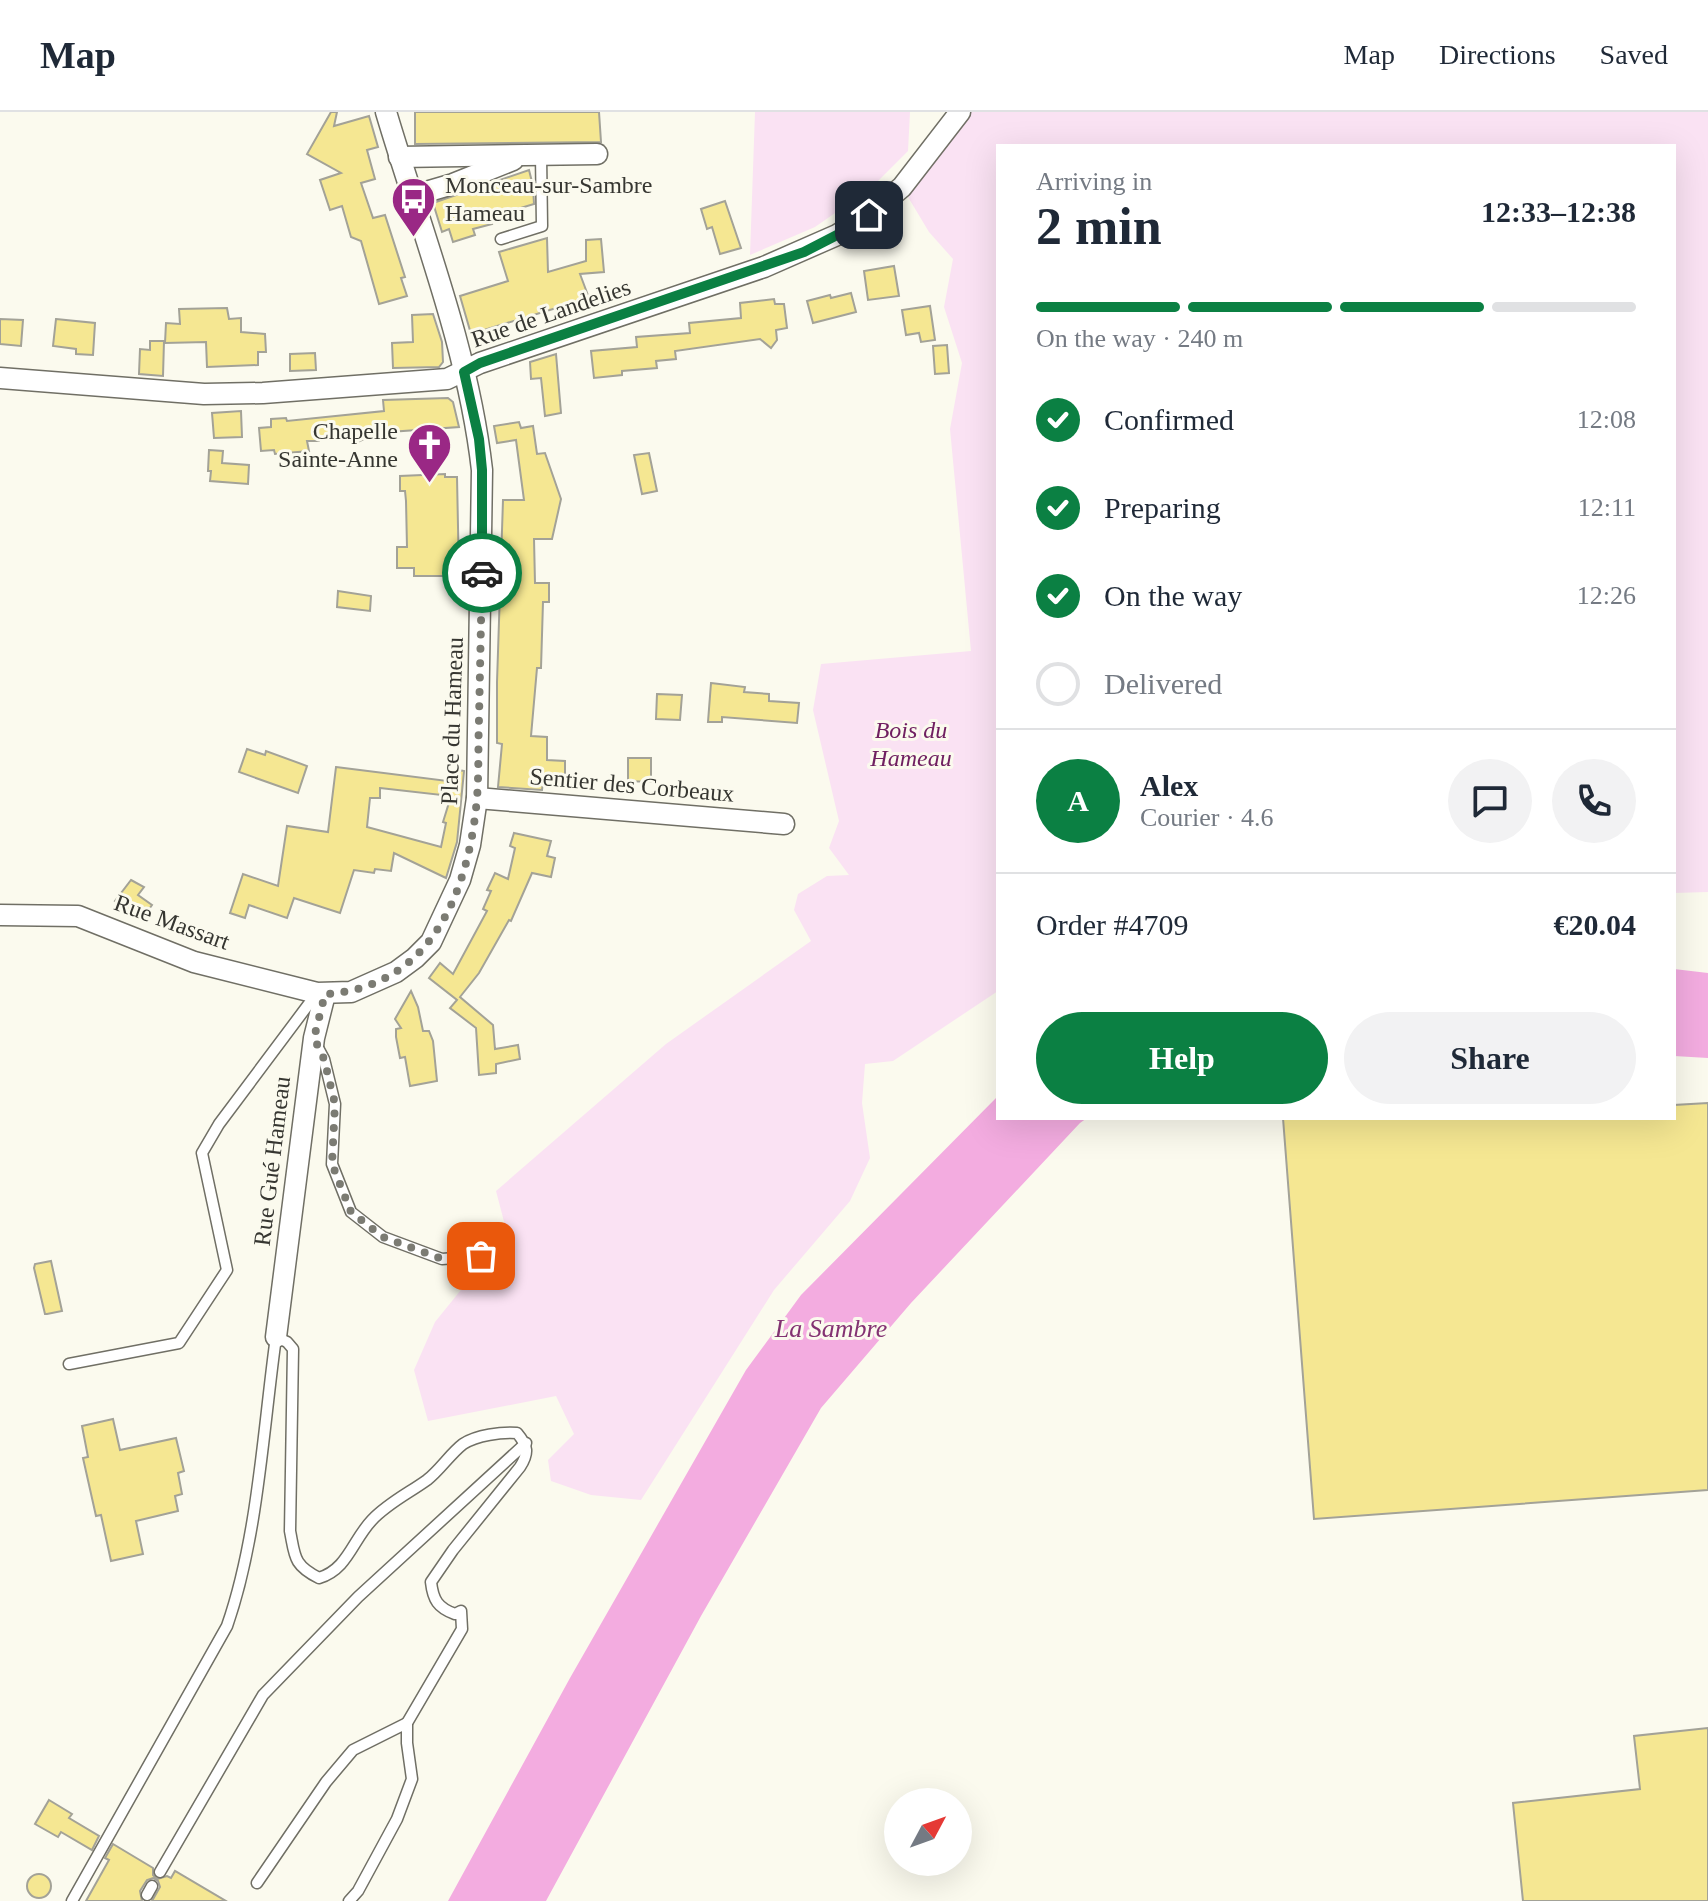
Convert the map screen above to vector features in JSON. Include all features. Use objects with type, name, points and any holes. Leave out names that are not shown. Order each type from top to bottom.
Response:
[{"type":"street","name":"Place du Hameau","points":[[321,993],[351,992],[370,986],[415,958],[431,942],[460,880],[470,845],[477,798],[482,470],[479,439],[455,332],[386,112]]},
{"type":"street","name":"Rue de Landelies","points":[[0,378],[204,394],[263,393],[447,379],[480,363],[764,267],[837,235],[869,215],[902,187],[960,112]]},
{"type":"street","points":[[399,157],[597,154]]},
{"type":"street","points":[[412,196],[534,155]]},
{"type":"street","name":"Sentier des Corbeaux","points":[[477,798],[784,824]]},
{"type":"street","name":"Rue Massart","points":[[0,915],[78,916],[194,962],[321,993]]},
{"type":"street","name":"Rue Gué Hameau","points":[[276,1337],[321,993]]},
{"type":"lane","points":[[501,239],[542,226],[534,155]]},
{"type":"lane","points":[[69,1364],[179,1343],[227,1270],[202,1153],[219,1124],[321,993]]},
{"type":"lane","points":[[314,1038],[324,1059],[335,1104],[332,1164],[351,1212],[383,1237],[442,1259],[481,1256]]},
{"type":"lane","points":[[72,1901],[227,1626],[239,1592],[247,1551],[276,1337],[293,1349],[290,1531],[295,1560],[305,1571],[319,1578],[333,1574],[343,1565],[360,1534],[372,1520],[429,1478],[464,1443],[502,1432],[517,1433],[526,1443],[527,1456],[520,1467],[431,1582],[433,1596],[442,1610],[455,1614],[461,1611],[462,1629],[407,1723],[412,1779],[397,1819],[358,1891],[349,1901]]},
{"type":"lane","points":[[160,1872],[263,1695],[358,1597],[526,1443]]},
{"type":"lane","points":[[257,1883],[326,1782],[353,1750],[407,1723]]},
{"type":"green space","points":[[755,112],[910,112],[908,151],[871,188],[815,227],[750,255]]},
{"type":"green space","name":"Bois du Hameau","points":[[960,112],[1708,112],[1708,892],[1676,893],[1676,144],[996,144],[996,992],[893,1061],[865,1064],[862,1103],[870,1158],[850,1201],[774,1290],[641,1500],[591,1495],[551,1481],[548,1460],[574,1434],[556,1396],[428,1421],[414,1370],[435,1322],[507,1233],[496,1191],[666,1044],[811,941],[794,910],[798,894],[827,876],[849,875],[829,848],[839,821],[813,710],[821,664],[971,651],[950,429],[962,363],[944,307],[953,259],[929,232],[902,187]]},
{"type":"water","points":[[1676,969],[1708,973],[1708,1058],[1676,1056]]},
{"type":"water","name":"La Sambre","points":[[996,1098],[996,1120],[1084,1120],[911,1303],[821,1408],[701,1616],[546,1901],[448,1901],[570,1678],[746,1370],[801,1295]]},
{"type":"building","points":[[331,112],[337,112],[334,126],[369,116],[378,147],[367,150],[375,179],[361,183],[373,218],[385,215],[405,277],[401,278],[407,296],[379,304],[361,241],[351,237],[342,206],[330,210],[320,180],[341,173],[307,154]]},
{"type":"building","points":[[415,112],[599,112],[601,142],[415,144]]},
{"type":"building","points":[[529,170],[534,204],[490,217],[492,224],[473,229],[475,235],[453,242],[449,229],[442,232],[433,203]]},
{"type":"building","points":[[725,201],[741,248],[720,254],[712,227],[707,229],[701,209]]},
{"type":"building","points":[[547,238],[548,272],[586,261],[586,240],[601,239],[604,272],[580,274],[589,298],[471,334],[460,296],[508,281],[499,252]]},
{"type":"building","points":[[894,266],[899,296],[868,300],[864,271]]},
{"type":"building","points":[[851,293],[856,312],[813,323],[807,301]]},
{"type":"building","points":[[774,299],[775,304],[784,304],[787,328],[776,330],[777,340],[771,348],[760,339],[675,351],[676,359],[656,361],[657,368],[622,371],[622,375],[594,378],[591,351],[637,347],[636,337],[690,333],[689,323],[741,318],[740,303]]},
{"type":"building","points":[[930,306],[935,340],[921,342],[919,333],[906,335],[902,310]]},
{"type":"building","points":[[227,308],[229,319],[241,318],[241,332],[265,334],[266,352],[258,352],[258,365],[207,367],[206,342],[165,343],[166,323],[180,324],[179,309]]},
{"type":"building","points":[[433,314],[442,342],[443,362],[439,367],[393,368],[392,343],[413,342],[412,315]]},
{"type":"building","points":[[0,319],[23,320],[21,346],[0,344]]},
{"type":"building","points":[[56,319],[95,323],[93,355],[76,354],[76,349],[53,346]]},
{"type":"building","points":[[150,341],[164,341],[163,376],[139,374],[140,349],[150,350]]},
{"type":"building","points":[[947,345],[949,373],[935,374],[933,346]]},
{"type":"building","points":[[315,353],[316,370],[290,371],[290,354]]},
{"type":"building","points":[[556,354],[561,413],[545,416],[541,378],[531,379],[530,362]]},
{"type":"building","points":[[448,398],[453,402],[459,427],[375,433],[358,442],[349,435],[319,437],[319,441],[307,441],[309,451],[275,454],[274,450],[261,451],[259,428],[271,427],[271,419],[286,418],[287,421],[384,411],[383,400]]},
{"type":"building","points":[[241,411],[242,437],[214,438],[212,413]]},
{"type":"building","points":[[519,422],[521,428],[533,426],[537,454],[545,453],[561,499],[552,539],[534,539],[535,583],[549,583],[549,602],[543,602],[541,668],[537,668],[531,736],[547,737],[547,760],[565,761],[565,776],[544,775],[542,790],[498,787],[502,744],[497,743],[497,682],[503,500],[524,500],[516,440],[497,443],[494,426]]},
{"type":"building","points":[[209,450],[223,451],[222,463],[249,465],[248,484],[210,481]]},
{"type":"building","points":[[649,453],[657,491],[642,494],[634,455]]},
{"type":"building","points":[[445,474],[445,477],[457,477],[459,576],[414,576],[414,568],[397,568],[397,547],[407,547],[406,501],[405,491],[400,491],[400,476]]},
{"type":"building","points":[[338,591],[371,596],[370,611],[337,607]]},
{"type":"building","points":[[711,683],[745,687],[744,692],[769,694],[769,701],[799,703],[797,723],[722,717],[722,722],[708,722]]},
{"type":"building","points":[[657,694],[682,695],[680,720],[656,719]]},
{"type":"building","points":[[247,749],[265,755],[266,751],[307,766],[298,793],[239,772]]},
{"type":"building","points":[[628,758],[651,758],[651,782],[628,781]]},
{"type":"building","points":[[336,767],[455,782],[459,770],[464,771],[457,842],[446,878],[394,853],[391,871],[375,869],[374,873],[354,870],[340,913],[294,898],[287,918],[249,905],[245,918],[230,913],[243,874],[278,886],[287,826],[328,832]],"holes":[[[380,788],[451,796],[443,822],[446,823],[441,847],[367,827],[370,798],[380,798]]]},
{"type":"building","points":[[514,833],[551,841],[547,856],[555,858],[551,877],[532,873],[511,921],[479,973],[460,997],[493,1025],[495,1049],[518,1045],[520,1059],[496,1064],[496,1073],[479,1075],[476,1028],[450,1008],[457,1000],[429,978],[440,963],[453,974],[487,911],[483,909],[491,891],[487,890],[495,873],[508,879],[515,848],[510,846]]},
{"type":"building","points":[[131,880],[144,887],[138,895],[152,905],[142,919],[115,901]]},
{"type":"building","points":[[411,991],[423,1031],[429,1031],[433,1041],[437,1081],[410,1086],[405,1057],[400,1058],[396,1037],[396,1029],[401,1028],[395,1019]]},
{"type":"building","points":[[1708,1103],[1708,1490],[1314,1519],[1283,1120],[1676,1120],[1676,1105]]},
{"type":"building","points":[[51,1261],[62,1311],[45,1314],[34,1268],[35,1264]]},
{"type":"building","points":[[113,1419],[120,1450],[176,1438],[184,1471],[178,1473],[182,1494],[175,1496],[178,1511],[136,1521],[143,1554],[111,1561],[101,1515],[96,1516],[83,1458],[88,1457],[82,1426]]},
{"type":"building","points":[[1708,1728],[1708,1901],[1523,1901],[1513,1803],[1640,1789],[1634,1736]]},
{"type":"building","points":[[49,1800],[72,1814],[69,1818],[99,1836],[92,1850],[61,1832],[58,1837],[35,1824]]},
{"type":"building","points":[[113,1844],[153,1868],[157,1879],[171,1878],[175,1871],[226,1901],[152,1901],[160,1887],[153,1878],[147,1880],[140,1891],[142,1901],[86,1901],[109,1860],[105,1858]]},
{"type":"building","points":[[39,1874],[48,1877],[51,1886],[48,1895],[39,1898],[30,1895],[27,1886],[30,1877]]},
{"type":"way so far","points":[[481,1256],[442,1259],[383,1237],[351,1212],[332,1164],[335,1104],[324,1059],[314,1038],[325,994],[351,992],[370,986],[415,958],[431,942],[460,880],[470,845],[477,798],[482,573]]},
{"type":"place","name":"Monceau-sur-Sambre Hameau","points":[[414,238]]},
{"type":"place","name":"Chapelle Sainte-Anne","points":[[429,484]]},
{"type":"route","points":[[482,573],[482,470],[479,439],[464,372],[480,363],[804,252],[869,215]]}]
